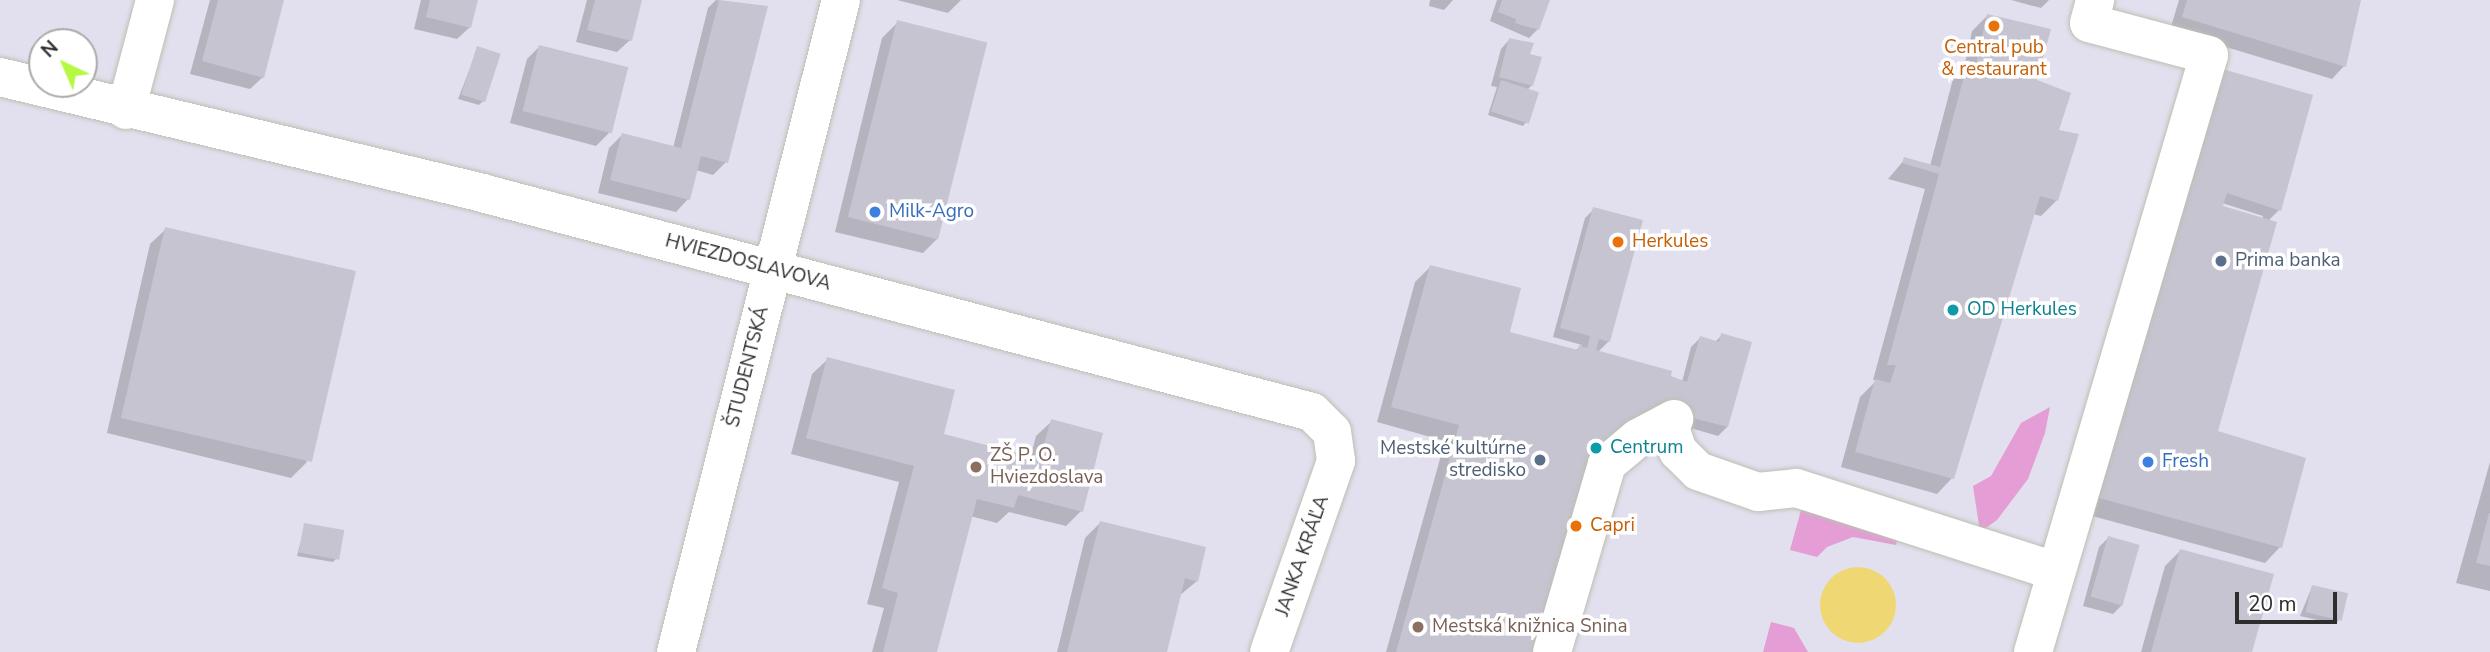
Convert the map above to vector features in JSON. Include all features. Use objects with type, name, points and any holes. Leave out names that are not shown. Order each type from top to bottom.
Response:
[{"type":"street","points":[[126,110],[155,0]]},
{"type":"street","name":"ŠTUDENTSKÁ","points":[[676,652],[841,0]]},
{"type":"street","points":[[2033,652],[2209,55],[2088,23],[2095,0]]},
{"type":"street","name":"HVIEZDOSLAVOVA","points":[[0,77],[126,110],[482,193],[1312,412],[1332,432],[1336,461]]},
{"type":"street","points":[[1552,652],[1607,464],[1638,438],[1673,426],[1678,451],[1698,471],[1758,492],[1796,488],[2055,571]]},
{"type":"street","name":"JANKA KRÁĽA","points":[[1269,652],[1336,461]]},
{"type":"shaded area","points":[[2050,407],[2045,433],[2028,479],[1997,520],[1980,532],[1973,486],[1991,476],[2021,423]]},
{"type":"shaded area","points":[[1803,503],[1900,528],[1896,545],[1853,537],[1827,547],[1817,557],[1790,550]]},
{"type":"shaded area","points":[[1851,567],[1865,567],[1879,573],[1890,584],[1896,605],[1893,620],[1885,632],[1865,643],[1851,643],[1837,637],[1826,626],[1820,612],[1820,598],[1826,584],[1837,573]]},
{"type":"shaded area","points":[[1771,622],[1794,628],[1808,652],[1763,652]]},
{"type":"building","points":[[218,0],[284,0],[264,78],[202,61]]},
{"type":"building","points":[[430,0],[478,0],[471,28],[426,17]]},
{"type":"building","points":[[595,0],[642,0],[632,41],[587,30]]},
{"type":"building","points":[[719,0],[768,6],[728,163],[701,156],[690,200],[610,180],[622,133],[681,148]]},
{"type":"building","points":[[1502,0],[1550,0],[1539,30],[1515,23],[1516,19],[1498,12]]},
{"type":"building","points":[[2187,0],[2361,0],[2346,67],[2182,17]]},
{"type":"building","points":[[1987,14],[2051,29],[2037,80],[2071,93],[2059,130],[2079,134],[2058,201],[2040,196],[1954,479],[1855,452],[1875,379],[1890,383],[1896,365],[1887,365],[1939,174],[1902,163],[1904,157],[1940,167],[1968,61],[1976,64]]},
{"type":"building","points":[[897,20],[987,42],[938,239],[848,217]]},
{"type":"building","points":[[1509,38],[1534,43],[1530,54],[1542,57],[1533,86],[1499,77]]},
{"type":"building","points":[[539,45],[628,67],[612,133],[523,111]]},
{"type":"building","points":[[477,46],[501,54],[485,102],[461,95]]},
{"type":"building","points":[[2219,68],[2313,95],[2281,211],[2227,193],[2223,206],[2277,222],[2218,431],[2306,458],[2282,548],[2099,498]]},
{"type":"building","points":[[1501,80],[1539,92],[1529,124],[1491,111]]},
{"type":"building","name":"Mestské kultúrne stredisko","points":[[1593,207],[1643,220],[1610,342],[1599,339],[1596,350],[1672,371],[1671,376],[1687,382],[1700,336],[1719,342],[1721,333],[1752,342],[1728,427],[1689,417],[1621,472],[1565,652],[1396,652],[1459,425],[1391,407],[1430,265],[1521,288],[1510,332],[1578,350],[1579,345],[1587,348],[1590,336],[1560,328]]},
{"type":"building","points":[[165,227],[356,271],[312,462],[121,418]]},
{"type":"building","points":[[827,357],[955,390],[944,434],[1040,459],[1051,419],[1103,433],[1083,512],[1018,495],[1014,508],[977,499],[937,652],[883,652],[898,593],[882,588],[914,466],[806,438]]},
{"type":"building","points":[[2490,513],[2490,566],[2476,563]]},
{"type":"building","points":[[1100,521],[1206,547],[1198,582],[1185,578],[1167,652],[1067,652]]},
{"type":"building","points":[[304,523],[344,530],[339,560],[299,553]]},
{"type":"building","points":[[2108,536],[2140,545],[2122,606],[2091,597]]},
{"type":"building","points":[[2180,549],[2274,574],[2252,652],[2151,652]]},
{"type":"building","points":[[2312,585],[2348,593],[2342,621],[2306,612]]},
{"type":"place","name":"Central pub & restaurant","points":[[1994,26]]},
{"type":"place","name":"Milk-Agro","points":[[875,212]]},
{"type":"place","name":"Herkules","points":[[1618,242]]},
{"type":"place","name":"Prima banka","points":[[2221,261]]},
{"type":"place","name":"OD Herkules","points":[[1953,310]]},
{"type":"place","name":"Centrum","points":[[1596,448]]},
{"type":"place","name":"Mestské kultúrne stredisko","points":[[1540,460]]},
{"type":"place","name":"Fresh","points":[[2148,462]]},
{"type":"place","name":"ZŠ P. O. Hviezdoslava","points":[[976,467]]},
{"type":"place","name":"Capri","points":[[1576,526]]},
{"type":"place","name":"Mestská knižnica Snina","points":[[1418,627]]}]
